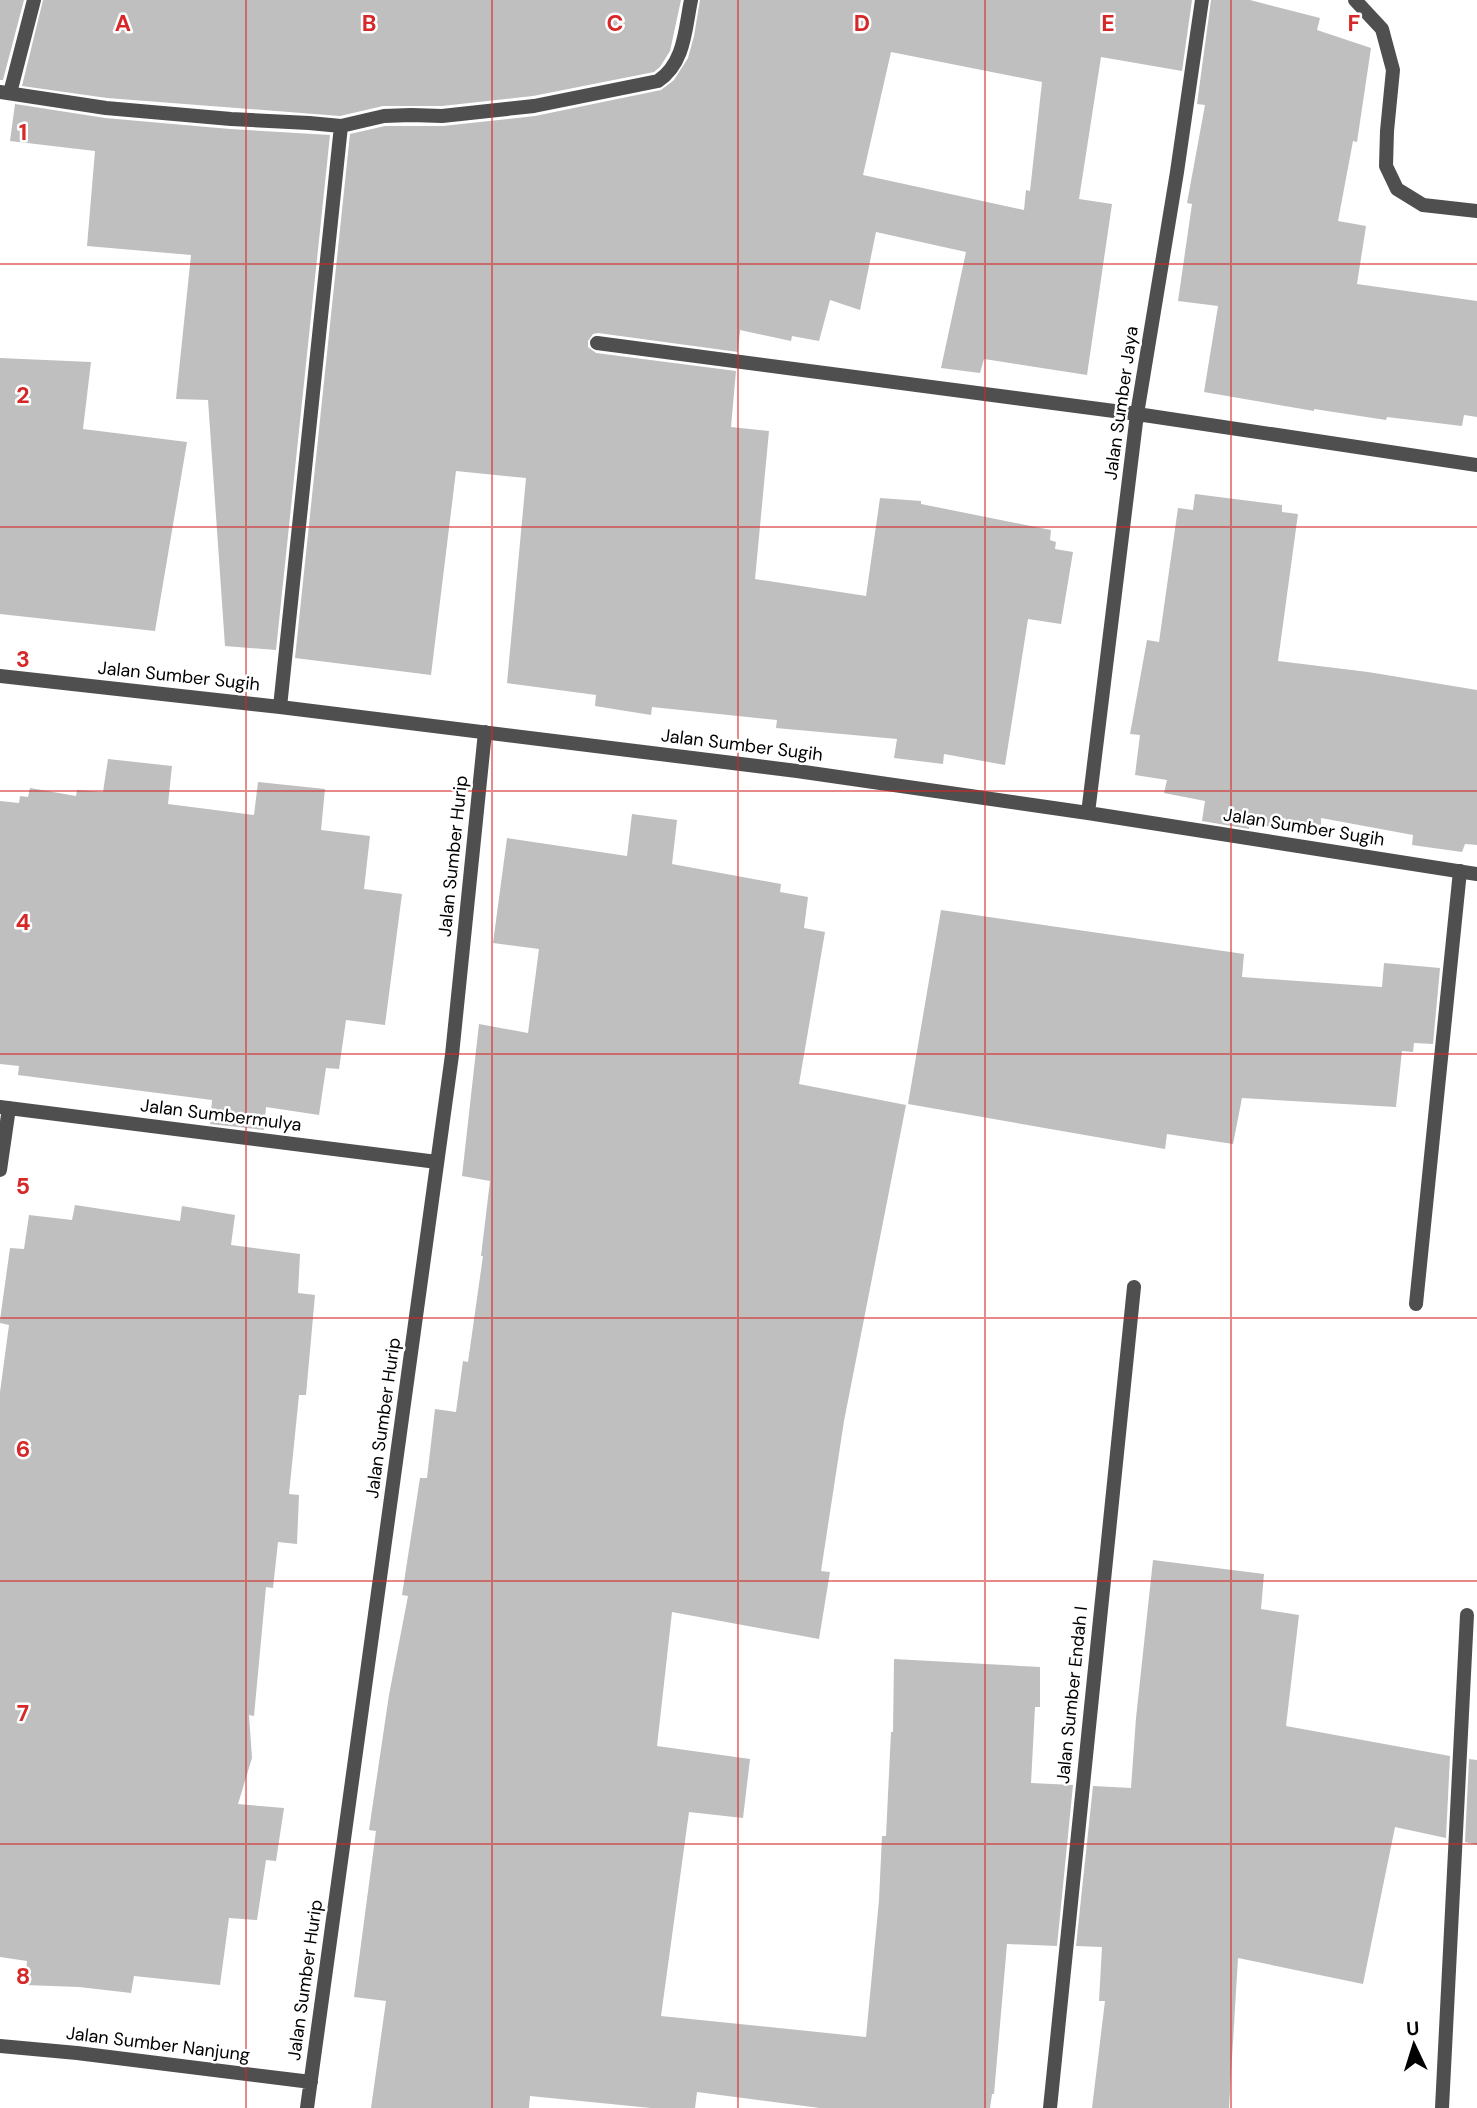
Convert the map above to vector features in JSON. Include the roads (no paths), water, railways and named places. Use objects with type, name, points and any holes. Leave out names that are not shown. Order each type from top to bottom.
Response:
[{"type":"street","points":[[34,0],[5,93],[120,109],[231,119],[309,122],[341,127],[384,116],[442,116],[534,106],[659,81],[673,69],[681,52],[691,0]]},
{"type":"street","name":"Jalan Sumber Jaya","points":[[1088,813],[1137,414],[1202,0]]},
{"type":"street","points":[[1355,0],[1382,29],[1393,70],[1386,166],[1397,189],[1423,205],[1477,211]]},
{"type":"street","points":[[281,707],[341,127]]},
{"type":"street","points":[[597,343],[1137,414],[1477,465]]},
{"type":"street","name":"Jalan Sumber Sugih","points":[[0,676],[281,707],[797,771],[1477,874]]},
{"type":"street","name":"Jalan Sumber Hurip","points":[[307,2108],[452,1055],[485,732]]},
{"type":"street","points":[[1416,1304],[1460,871]]},
{"type":"street","points":[[0,1170],[5,1108]]},
{"type":"street","name":"Jalan Sumbermulya","points":[[5,1108],[437,1162]]},
{"type":"street","name":"Jalan Sumber Endah I","points":[[1050,2108],[1134,1287]]},
{"type":"street","points":[[1442,2108],[1466,1615]]},
{"type":"street","name":"Jalan Sumber Nanjung","points":[[0,2046],[311,2082]]}]
